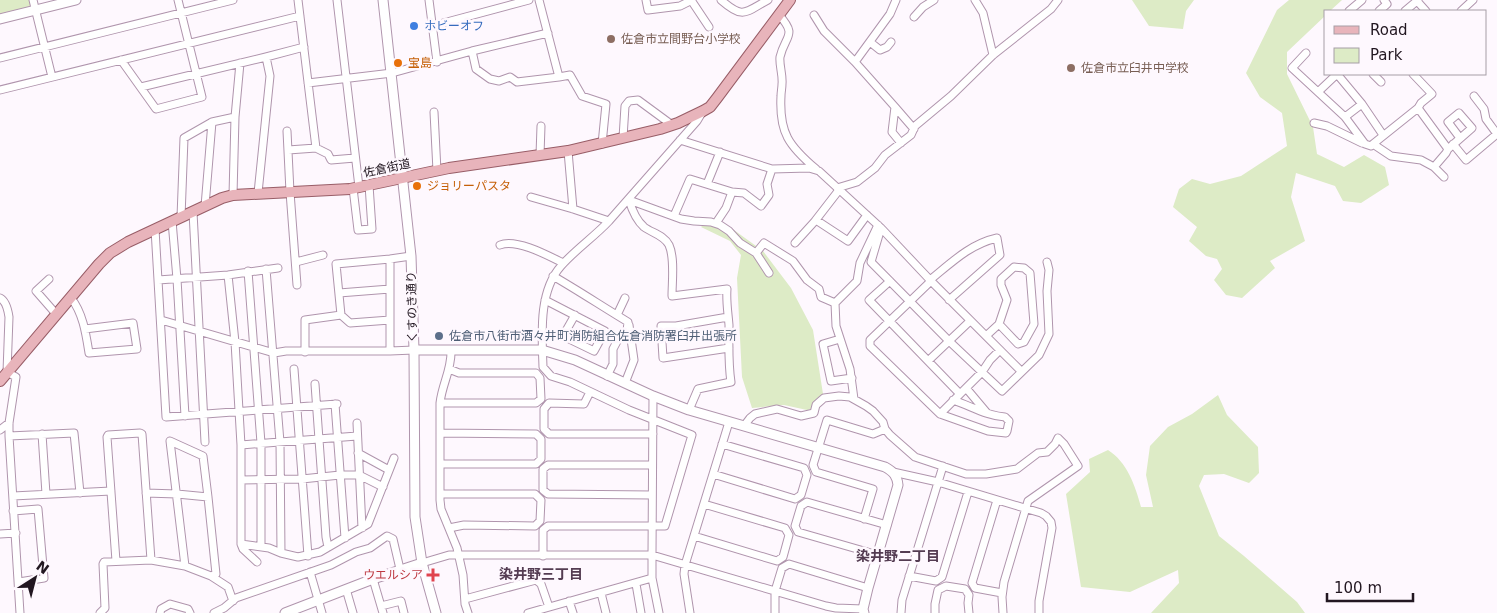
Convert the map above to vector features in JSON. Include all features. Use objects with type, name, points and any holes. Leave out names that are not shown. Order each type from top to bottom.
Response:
[{"type":"main road","name":"佐倉街道","points":[[0,381],[110,253],[128,242],[222,198],[233,195],[360,187],[437,170],[568,151],[672,125],[710,107],[790,0]]},
{"type":"street","points":[[33,0],[52,77]]},
{"type":"street","points":[[0,19],[76,0]]},
{"type":"street","points":[[121,60],[156,109],[202,97],[178,0]]},
{"type":"street","points":[[0,58],[233,0]]},
{"type":"street","points":[[298,0],[316,148]]},
{"type":"street","points":[[337,0],[355,158],[360,187],[372,228],[358,230],[360,187]]},
{"type":"street","name":"くすのき通り","points":[[383,0],[404,178],[411,256],[414,350],[414,507],[422,563],[436,613]]},
{"type":"street","points":[[429,0],[437,62]]},
{"type":"street","points":[[432,26],[529,0]]},
{"type":"street","points":[[539,0],[559,77]]},
{"type":"street","points":[[646,0],[648,10],[680,6],[691,0],[709,27]]},
{"type":"street","points":[[723,0],[737,12],[749,12],[768,0]]},
{"type":"street","points":[[855,62],[890,14],[896,0]]},
{"type":"street","points":[[914,17],[923,7],[934,0]]},
{"type":"street","points":[[975,0],[983,13],[993,55]]},
{"type":"street","points":[[795,243],[816,220],[838,189],[857,182],[875,168],[885,154],[911,135],[915,126],[951,96],[993,55],[1052,9],[1058,0]]},
{"type":"street","points":[[1350,10],[1362,0]]},
{"type":"street","points":[[1380,10],[1387,4],[1384,0]]},
{"type":"street","points":[[1462,10],[1473,0]]},
{"type":"street","points":[[1407,10],[1417,1]]},
{"type":"street","points":[[779,15],[790,30],[780,56],[780,61],[782,123],[787,138],[793,147],[880,226],[930,281],[1021,371]]},
{"type":"street","points":[[814,15],[824,31],[855,62],[914,129]]},
{"type":"street","points":[[0,90],[300,16]]},
{"type":"street","points":[[308,83],[392,73],[548,33]]},
{"type":"street","points":[[870,42],[880,50],[887,47],[891,42]]},
{"type":"street","points":[[141,87],[304,47]]},
{"type":"street","points":[[472,51],[476,69],[490,79],[499,81],[510,78],[517,82],[570,75],[582,96],[606,104],[602,144]]},
{"type":"street","points":[[1306,53],[1292,68],[1345,116],[1369,144]]},
{"type":"street","points":[[258,193],[270,76],[266,57]]},
{"type":"street","points":[[233,195],[235,117],[240,63]]},
{"type":"street","points":[[1318,92],[1336,75]]},
{"type":"street","points":[[1338,75],[1362,104],[1383,135]]},
{"type":"street","points":[[1374,75],[1381,82]]},
{"type":"street","points":[[1369,144],[1418,108],[1420,103],[1432,94],[1414,75]]},
{"type":"street","points":[[1418,108],[1451,147],[1466,160],[1497,134],[1486,119],[1484,109],[1474,96]]},
{"type":"street","points":[[622,138],[625,106],[629,100],[638,100],[672,125]]},
{"type":"street","points":[[1345,116],[1362,104]]},
{"type":"street","points":[[894,107],[892,132],[901,143]]},
{"type":"street","points":[[543,556],[543,530],[548,526],[665,526],[692,435],[652,420],[570,382],[551,376],[543,367],[542,350],[545,300],[553,276],[629,200],[697,121],[703,111]]},
{"type":"street","points":[[434,112],[437,170]]},
{"type":"street","points":[[185,416],[177,279],[177,219],[184,138],[212,122],[235,117]]},
{"type":"street","points":[[205,206],[212,122]]},
{"type":"street","points":[[1314,123],[1327,126],[1369,144],[1390,156],[1421,160],[1434,167],[1444,177]]},
{"type":"street","points":[[540,155],[541,126]]},
{"type":"street","points":[[287,131],[297,284]]},
{"type":"street","points":[[1434,167],[1460,138]]},
{"type":"street","points":[[680,140],[772,169],[810,168],[819,171]]},
{"type":"street","points":[[288,150],[316,148],[328,154],[331,160],[355,158]]},
{"type":"street","points":[[568,151],[573,209]]},
{"type":"street","points":[[707,184],[720,152]]},
{"type":"street","points":[[674,216],[690,178],[732,192],[744,193],[761,206],[769,195],[767,184],[772,169]]},
{"type":"street","points":[[716,223],[726,208],[732,192]]},
{"type":"street","points":[[531,197],[609,221]]},
{"type":"street","points":[[629,200],[674,216],[694,221],[716,223],[729,231],[740,243],[756,253],[769,273]]},
{"type":"street","points":[[629,200],[634,215],[639,222],[645,228],[664,239],[669,245],[672,256],[672,296],[726,289],[731,382],[698,388],[688,410]]},
{"type":"street","points":[[193,212],[205,442]]},
{"type":"street","points":[[816,220],[848,241],[867,215]]},
{"type":"street","points":[[880,226],[871,262],[949,341],[1002,391],[1039,355],[1050,334],[1047,291],[1049,270],[1047,262]]},
{"type":"street","points":[[854,399],[850,369],[836,326],[835,303],[857,281],[860,263],[880,226]]},
{"type":"street","points":[[156,229],[166,417],[336,404],[345,538]]},
{"type":"street","points":[[949,300],[1000,255],[997,238],[987,240],[970,248],[930,281],[870,340],[870,346],[940,414],[988,431],[1006,433],[1009,421],[1005,417],[993,416],[954,400]]},
{"type":"street","points":[[756,253],[764,244],[793,261],[807,280],[819,289],[821,297],[835,303]]},
{"type":"street","points":[[500,245],[529,248],[564,263]]},
{"type":"street","points":[[296,262],[323,255]]},
{"type":"street","points":[[390,320],[350,323],[341,315],[336,264],[411,256]]},
{"type":"street","points":[[390,259],[390,351]]},
{"type":"street","points":[[986,336],[999,324],[1007,300],[1001,285],[1001,279],[1014,267],[1024,268],[1030,273],[1034,324],[1024,342],[1018,344],[999,324]]},
{"type":"street","points":[[158,280],[228,275],[278,268]]},
{"type":"street","points":[[266,270],[280,442],[281,553]]},
{"type":"street","points":[[248,271],[261,443],[261,546]]},
{"type":"street","points":[[228,275],[235,342],[241,445],[241,544],[243,549],[257,562]]},
{"type":"street","points":[[553,276],[628,322],[634,360],[625,383]]},
{"type":"street","points":[[49,279],[36,291],[57,315]]},
{"type":"street","points":[[890,281],[869,300],[960,394]]},
{"type":"street","points":[[339,293],[390,289]]},
{"type":"street","points":[[0,290],[1,298],[9,316],[7,372],[16,378],[9,423],[9,436],[20,613]]},
{"type":"street","points":[[71,298],[77,305],[85,329],[89,353],[136,349],[134,324],[85,329]]},
{"type":"street","points":[[617,315],[625,298]]},
{"type":"street","points":[[545,300],[575,315],[604,331],[594,350],[563,336],[575,315]]},
{"type":"street","points":[[305,352],[305,320],[341,315]]},
{"type":"street","points":[[728,317],[676,326],[662,326],[663,358],[728,348]]},
{"type":"street","points":[[161,320],[274,353],[286,351],[542,350],[575,360],[607,376],[688,410],[885,467],[893,472],[938,482],[1026,508],[1046,516],[1051,522],[1052,528],[1038,613]]},
{"type":"street","points":[[928,361],[970,321]]},
{"type":"street","points":[[607,376],[613,364],[613,349],[622,334],[627,331],[628,322]]},
{"type":"street","points":[[840,339],[823,344],[832,381],[852,378]]},
{"type":"street","points":[[451,350],[451,362],[440,403],[440,494],[441,509],[454,537],[459,556],[468,613]]},
{"type":"street","points":[[940,414],[982,372],[1000,350]]},
{"type":"street","points":[[294,370],[308,556]]},
{"type":"street","points":[[440,403],[536,403],[540,399],[540,378],[536,373],[459,373],[449,370]]},
{"type":"street","points":[[315,384],[328,547]]},
{"type":"street","points":[[966,388],[987,413]]},
{"type":"street","points":[[590,392],[584,404],[549,403],[544,409],[544,429],[549,434],[653,434]]},
{"type":"street","points":[[653,396],[652,578],[658,613]]},
{"type":"street","points":[[744,426],[755,414],[777,409],[801,416],[814,413],[816,405],[824,398],[850,397],[873,412],[883,422],[885,429],[898,443],[915,457],[966,474],[986,474],[1017,469],[1038,453],[1047,452],[1058,438],[1078,466],[1028,501],[1004,582],[1002,593],[1003,613]]},
{"type":"street","points":[[864,518],[873,489],[816,472],[813,465],[817,448],[827,420],[874,434],[885,429]]},
{"type":"street","points":[[690,613],[684,574],[729,422]]},
{"type":"street","points":[[0,430],[9,423]]},
{"type":"street","points":[[357,424],[362,528]]},
{"type":"street","points":[[9,436],[74,433],[80,493]]},
{"type":"street","points":[[116,561],[107,437],[108,435],[140,433],[142,434],[151,560]]},
{"type":"street","points":[[440,433],[536,434],[541,440],[541,459],[536,464],[440,464]]},
{"type":"street","points":[[42,434],[46,494]]},
{"type":"street","points":[[241,445],[357,436]]},
{"type":"street","points":[[185,566],[170,441],[203,456],[216,574],[211,576]]},
{"type":"street","points":[[713,474],[796,499],[801,495],[807,475],[804,468],[722,444]]},
{"type":"street","points":[[358,453],[389,470]]},
{"type":"street","points":[[241,544],[261,546],[298,557],[320,552],[345,538],[368,524],[394,458]]},
{"type":"street","points":[[652,465],[548,465],[543,469],[544,490],[548,494],[652,495]]},
{"type":"street","points":[[901,613],[902,600],[943,466]]},
{"type":"street","points":[[289,612],[400,569],[449,555],[652,555],[826,606],[864,611],[868,588],[898,485],[897,478],[893,472]]},
{"type":"street","points":[[241,480],[302,479],[340,475],[359,476],[383,487]]},
{"type":"street","points":[[12,496],[111,491]]},
{"type":"street","points":[[909,576],[936,582],[942,577],[968,492]]},
{"type":"street","points":[[146,493],[208,497]]},
{"type":"street","points":[[440,494],[535,494],[540,500],[540,521],[535,526],[464,526],[449,528]]},
{"type":"street","points":[[997,500],[972,583],[975,588],[1002,593]]},
{"type":"street","points":[[878,555],[798,532],[795,526],[801,506],[807,502],[887,525]]},
{"type":"street","points":[[694,536],[777,561],[783,557],[789,535],[785,528],[704,504]]},
{"type":"street","points":[[13,511],[38,509],[44,578],[19,582]]},
{"type":"street","points":[[0,534],[16,533]]},
{"type":"street","points":[[214,613],[224,608],[236,598],[331,565],[356,552],[370,548],[387,536],[393,539],[400,569]]},
{"type":"street","points":[[100,613],[105,608],[104,562],[151,560],[185,566],[211,576],[228,587],[233,601]]},
{"type":"street","points":[[775,613],[775,591],[782,568],[789,564],[868,588]]},
{"type":"street","points":[[310,572],[322,613]]},
{"type":"street","points":[[530,613],[652,578]]},
{"type":"street","points":[[373,579],[382,609],[401,601],[404,613]]},
{"type":"street","points":[[465,600],[536,580],[542,584],[549,607]]},
{"type":"street","points":[[636,584],[641,613]]},
{"type":"street","points":[[934,613],[938,590],[946,586],[965,589],[969,595],[969,613]]},
{"type":"street","points":[[346,589],[353,613]]},
{"type":"street","points":[[601,593],[606,613]]},
{"type":"street","points":[[569,601],[572,613]]},
{"type":"street","points":[[160,613],[161,609],[170,604],[188,609],[190,613]]},
{"type":"green space","points":[[0,0],[30,0],[32,7],[0,16]]},
{"type":"green space","points":[[1132,0],[1194,0],[1186,11],[1183,29],[1149,26]]},
{"type":"green space","points":[[1289,0],[1342,0],[1331,10],[1324,10],[1324,17],[1287,52],[1287,74],[1313,127],[1317,154],[1344,167],[1364,155],[1385,167],[1389,185],[1361,203],[1343,201],[1335,186],[1296,173],[1291,197],[1305,241],[1270,261],[1275,268],[1242,298],[1226,295],[1214,280],[1222,269],[1217,259],[1206,256],[1189,241],[1197,227],[1173,207],[1179,189],[1192,179],[1210,184],[1241,176],[1287,146],[1282,113],[1260,97],[1246,73],[1277,10]]},
{"type":"green space","points":[[709,219],[727,225],[763,251],[791,288],[813,330],[823,394],[817,409],[807,410],[784,405],[752,408],[742,377],[737,278],[741,255],[730,241],[701,227]]},
{"type":"green space","points":[[1218,395],[1227,415],[1258,447],[1259,473],[1249,483],[1224,474],[1204,475],[1199,486],[1219,536],[1297,602],[1305,613],[1151,613],[1179,583],[1178,570],[1130,592],[1081,587],[1066,494],[1090,472],[1089,459],[1108,450],[1115,455],[1133,482],[1141,507],[1153,507],[1146,475],[1150,446],[1168,427],[1192,414]]},
{"type":"place","name":"ホビーオフ","points":[[414,26]]},
{"type":"place","name":"佐倉市立間野台小学校","points":[[611,39]]},
{"type":"place","name":"宝島","points":[[398,63]]},
{"type":"place","name":"佐倉市立臼井中学校","points":[[1071,68]]},
{"type":"place","name":"ジョリーパスタ","points":[[417,186]]},
{"type":"place","name":"佐倉市八街市酒々井町消防組合佐倉消防署臼井出張所","points":[[439,336]]},
{"type":"place","name":"ウエルシア","points":[[433,575]]},
{"type":"district","name":"染井野二丁目","points":[[898,556]]},
{"type":"district","name":"染井野三丁目","points":[[541,574]]}]
